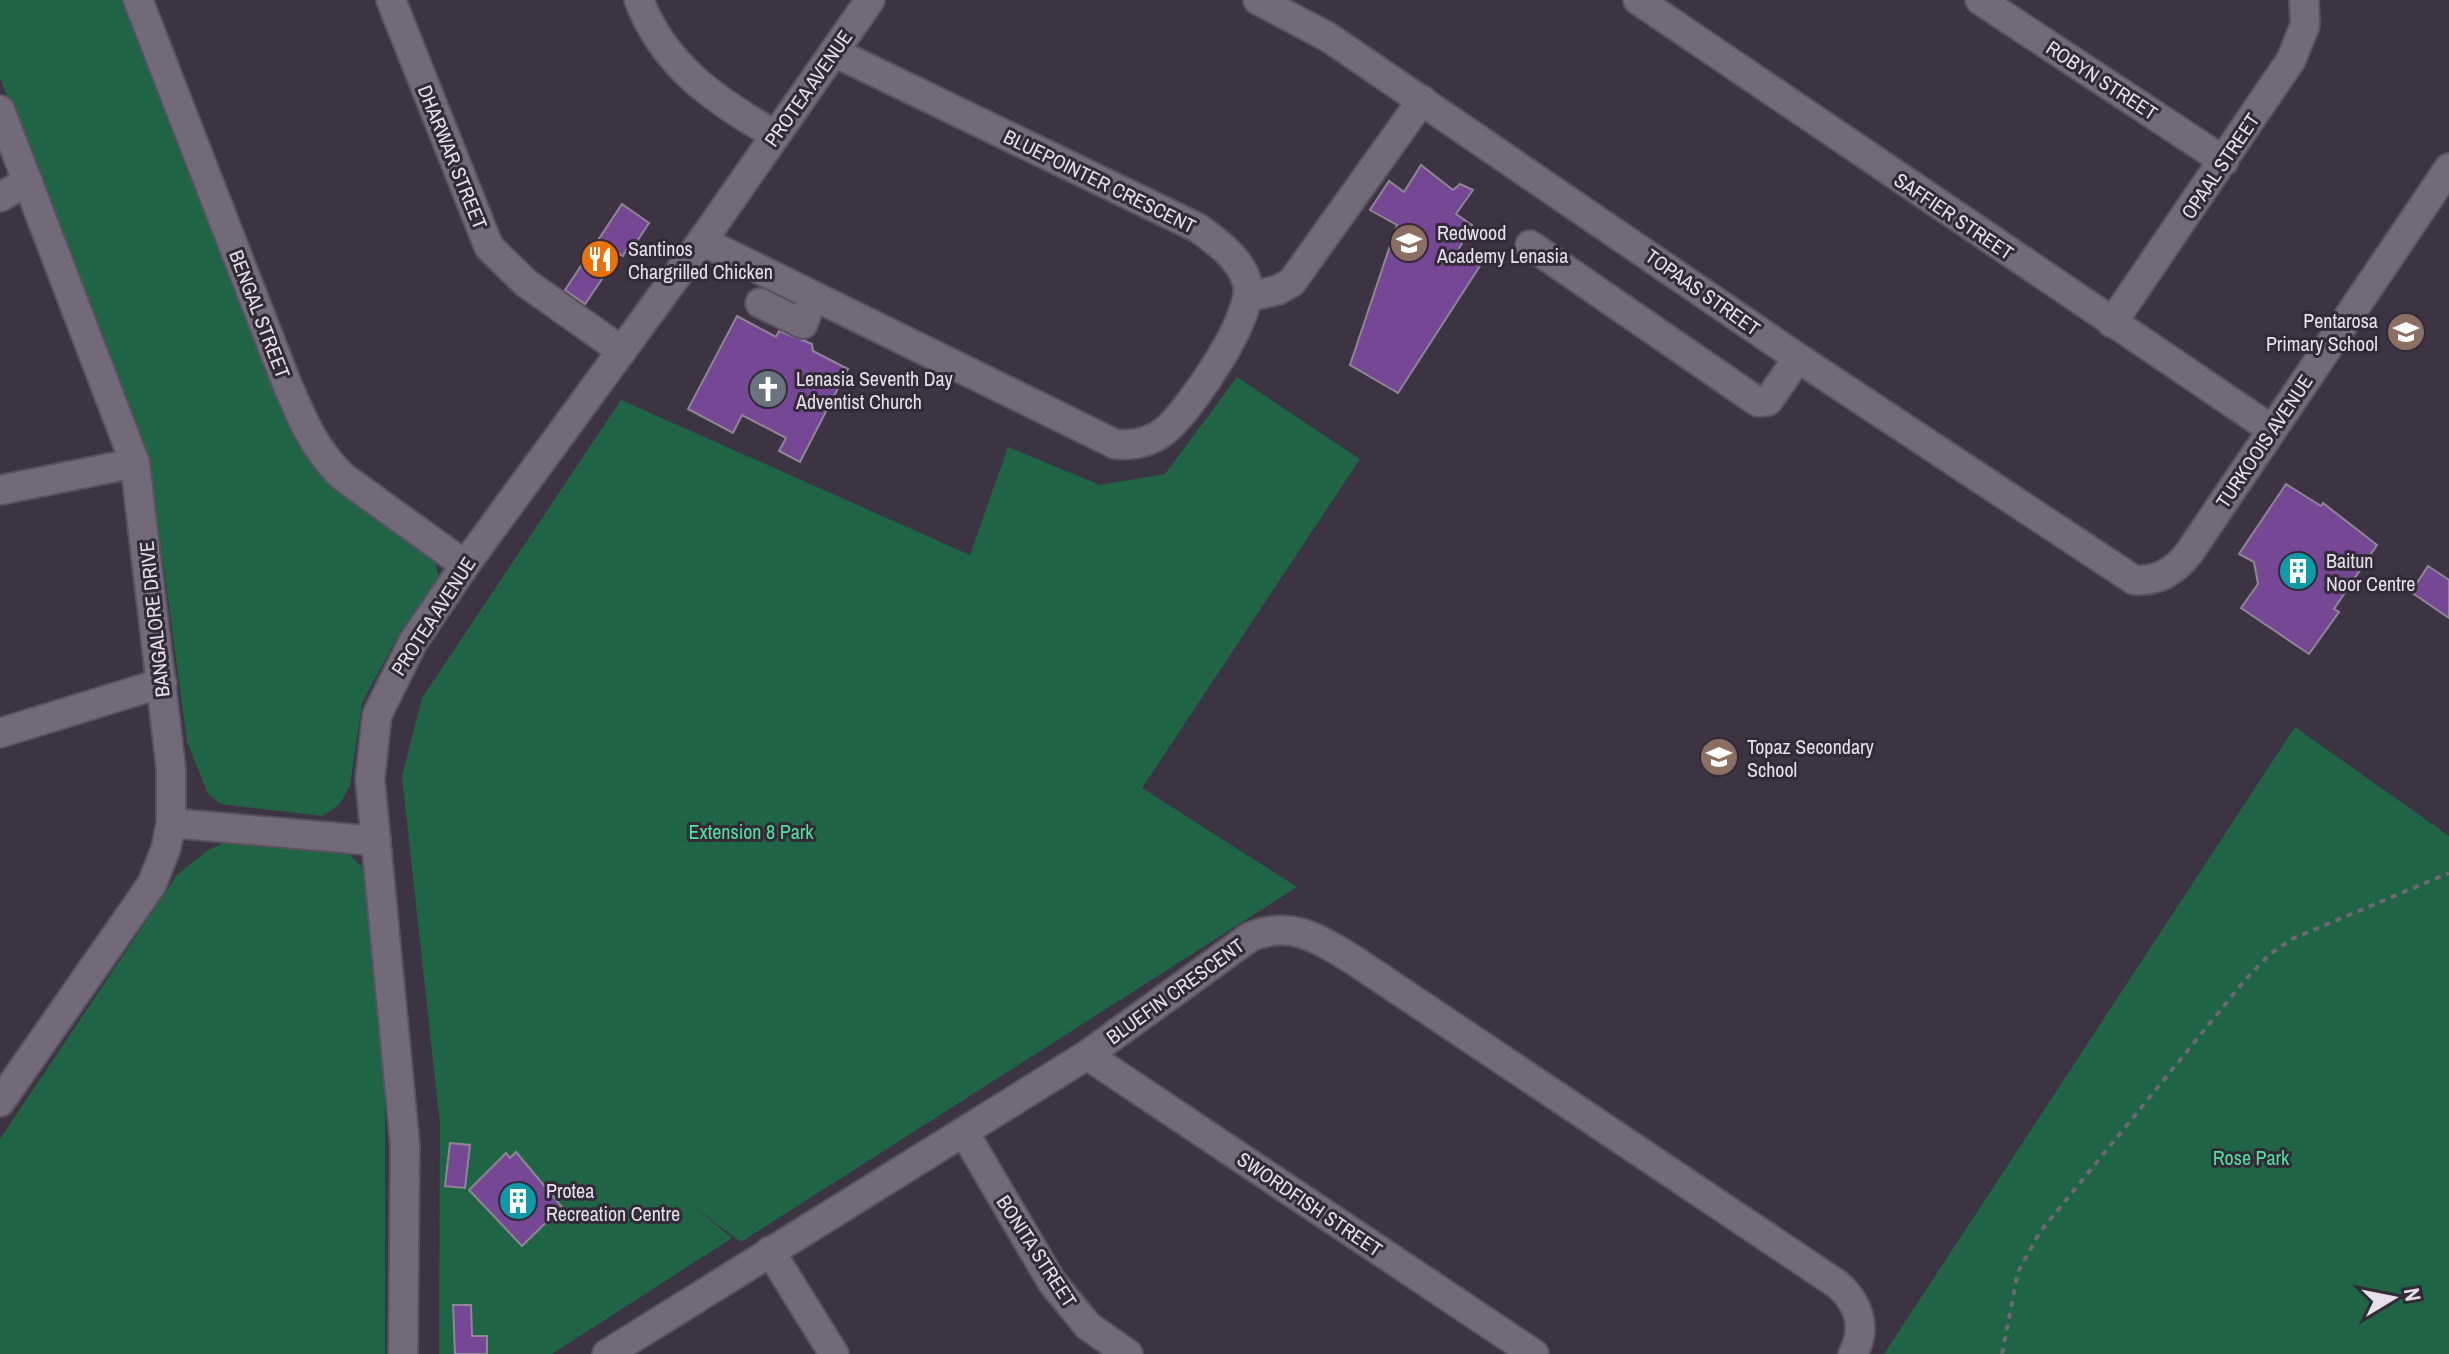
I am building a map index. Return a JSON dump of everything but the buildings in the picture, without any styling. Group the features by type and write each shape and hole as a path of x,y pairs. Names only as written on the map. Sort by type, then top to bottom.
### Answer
{"street":[{"name":"BENGAL STREET","path":"138,0 287,384 315,444 343,477 465,565"},
{"name":"DHARWAR STREET","path":"391,0 489,247 526,283 622,351"},
{"path":"639,0 657,39 680,68 742,116 775,135"},
{"name":"PROTEA AVENUE","path":"403,1354 403,1094 370,779 377,715 413,642 465,565 702,241 870,0"},
{"name":"TOPAAS STREET","path":"1258,0 1328,37 2106,564 2134,580 2147,581"},
{"name":"SAFFIER STREET","path":"1638,0 2271,429"},
{"name":"ROBYN STREET","path":"1980,0 2224,161"},
{"name":"OPAAL STREET","path":"2112,323 2291,60 2305,25 2304,0"},
{"name":"BLUEPOINTER CRESCENT","path":"834,52 1198,228 1233,258 1248,283 1249,297"},
{"path":"702,241 1010,390 1102,440 1128,445 1155,438 1168,428 1239,327 1249,297 1285,288 1292,282 1422,100"},
{"name":"BANGALORE DRIVE","path":"0,110 135,463 171,769 171,823 161,862 135,912 0,1102"},
{"name":"TURKOOIS AVENUE","path":"2147,581 2178,567 2449,168"},
{"path":"0,197 28,181"},
{"path":"1530,245 1758,402 1768,401 1798,358"},
{"path":"760,303 803,324 813,297"},
{"path":"0,490 135,463"},
{"path":"0,733 162,683"},
{"path":"171,823 376,841"},
{"name":"BLUEFIN CRESCENT","path":"607,1354 1087,1055 1250,937 1276,929 1306,932 1837,1284 1853,1302 1858,1315 1861,1329 1853,1354"},
{"name":"SWORDFISH STREET","path":"1087,1055 1534,1354"},
{"name":"BONITA STREET","path":"964,1132 1052,1282 1088,1326 1128,1354"},
{"path":"770,1251 834,1354"}],"path":[{"path":"2002,1354 2018,1272 2040,1232 2245,980 2270,954 2292,939 2449,873"}],"green space":[{"path":"0,0 128,0 297,437 435,558 438,576 435,590 398,636 362,703 350,786 339,805 322,816 221,804 208,794 187,742 158,524 140,442 0,78"},
{"name":"Extension 8 Park","path":"1237,377 1360,459 1142,788 1297,887 741,1242 694,1207 732,1238 552,1354 439,1354 440,1125 402,776 422,698 621,400 970,555 1008,447 1100,485 1165,474"},
{"name":"Rose Park","path":"2295,727 2449,836 2449,1354 1884,1354"},
{"path":"229,841 348,853 361,866 371,886 385,1072 385,1354 0,1354 0,1139 177,875 208,850"}],"place":[{"name":"Redwood Academy Lenasia","path":"1409,243"},
{"name":"Santinos Chargrilled Chicken","path":"600,259"},
{"name":"Pentarosa Primary School","path":"2406,332"},
{"name":"Lenasia Seventh Day Adventist Church","path":"768,389"},
{"name":"Baitun Noor Centre","path":"2298,571"},
{"name":"Topaz Secondary School","path":"1719,757"},
{"name":"Protea Recreation Centre","path":"518,1201"}]}
